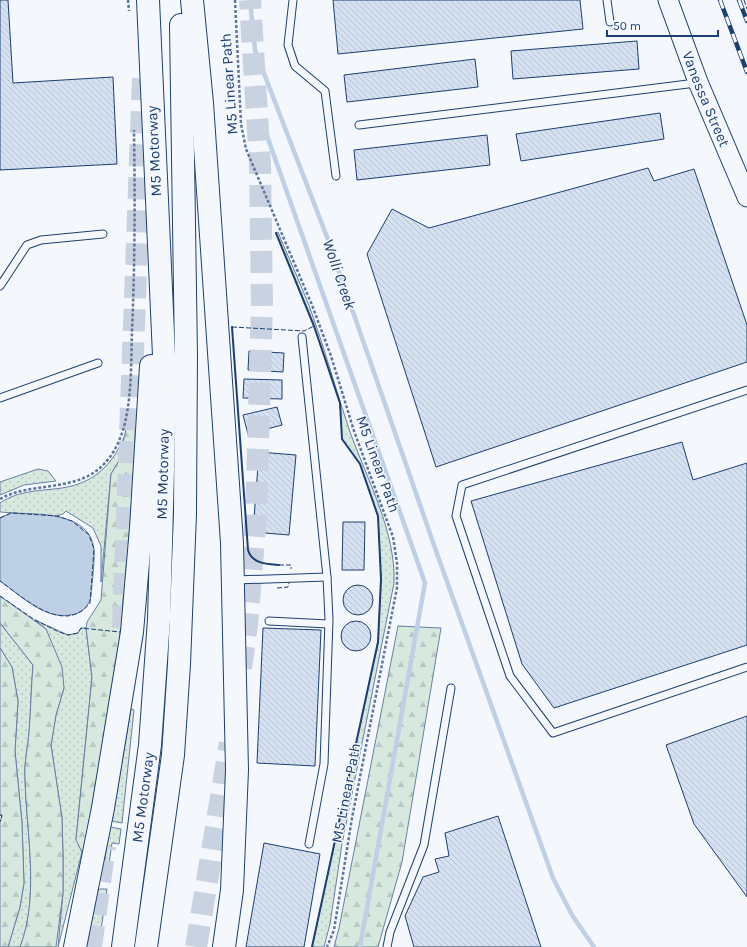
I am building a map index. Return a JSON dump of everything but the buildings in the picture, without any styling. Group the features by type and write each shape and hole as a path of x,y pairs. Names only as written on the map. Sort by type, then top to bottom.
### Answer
{"highway":[{"name":"M5 Motorway","path":"123,947 150,745 159,619 165,378 148,0"},
{"name":"M5 Motorway","path":"146,947 173,755 179,664 185,514 186,325 181,0"},
{"path":"192,0 202,103 232,543 238,770 232,890 224,947"},
{"path":"75,947 103,808 132,632 141,528 151,371 151,93"}],"main road":[{"name":"Vanessa Street","path":"668,0 698,82 747,198"}],"lane":[{"path":"293,0 288,44 296,66 325,91 336,176"},
{"path":"607,0 610,22"},
{"path":"359,124 698,82"},
{"path":"0,286 27,245 41,240 103,234"},
{"path":"302,337 327,577 328,624 324,764 309,844"},
{"path":"0,398 98,364"},
{"path":"747,390 462,485 456,516 510,676 553,733 747,667"},
{"path":"233,580 327,577"},
{"path":"269,621 328,624"},
{"path":"387,947 390,932 424,846 451,688"}],"path":[{"path":"128,0 129,15"},
{"name":"M5 Linear Path","path":"236,0 241,124 246,149 312,305 331,356 354,431 393,537 397,563 397,588 352,818 334,930 327,947"},
{"path":"0,499 9,494 27,488 67,483 85,478 104,465 117,447 124,427 130,380 134,254 134,126"}],"green space":[{"path":"278,232 310,308 350,432 379,506 390,544 393,564 394,583 342,844 330,924 324,947 312,947 378,642 381,579 378,516 360,464 342,439 340,403 314,326 276,233"},
{"path":"136,412 132,502 119,645 86,853 82,852 76,840 92,677 86,628 87,622 101,600 111,474 119,461 128,420"},
{"path":"125,435 119,461 111,474 101,582 101,546 93,528 66,511 57,516 0,512 0,503 22,493 62,488 84,482 93,477 115,455"},
{"path":"38,469 48,471 56,481 24,485 0,495 0,482"},
{"path":"0,596 46,629 62,667 64,688 56,715 51,745 62,818 63,856 63,893 56,947 20,947 26,927 31,885 25,771 30,724 33,665 0,623"},
{"path":"35,620 68,635 78,633 81,628 86,628 92,677 76,839 82,852 58,947 63,893 62,818 51,745 56,715 64,688 46,629"},
{"path":"0,623 33,665 30,724 25,771 31,885 26,927 20,947 8,947 20,907 24,883 22,823 15,751 18,701 12,667 0,648"},
{"path":"398,626 441,628 402,862 378,947 334,947 339,928"},
{"path":"0,648 12,667 18,701 15,751 22,823 24,883 20,907 8,947 0,947 0,822 2,816 0,815"},
{"path":"131,709 134,710 122,823 112,821"},
{"path":"110,827 121,829 119,844 112,843 108,871 103,871"},
{"path":"107,889 101,930 90,928 98,890"}],"water":[{"path":"11,513 48,515 61,518 73,522 83,528 90,537 94,549 91,596 87,605 81,611 64,616 45,611 26,601 0,581 0,518"}],"waterway":[{"name":"Wolli Creek","path":"250,0 255,50 327,237 435,548 553,878 572,915 594,947"},
{"path":"265,130 425,583 360,947"}],"tunnel":[{"path":"241,668 247,625 256,516 262,306 260,164 250,0"},
{"path":"123,628 143,77"},
{"path":"196,947 230,743"},
{"path":"91,947 105,846"}],"railway":[{"path":"720,0 747,72"},
{"path":"739,0 747,21"}],"fence":[{"path":"744,0 747,9"},
{"path":"232,327 304,331 314,326"},
{"path":"0,518 11,513 57,516 72,521 89,535 94,549 90,603 80,612 68,616 56,615 44,611 0,581"},
{"path":"279,565 291,565 291,569"},
{"path":"277,588 288,587 289,583"},
{"path":"0,596 35,620 68,635 78,633 81,628 120,632"},
{"path":"0,815 2,815 0,822"}],"wall":[{"path":"276,233 314,326 340,403 342,439 360,464 378,516 381,579 378,642 312,947"},
{"path":"232,327 248,550 250,555 256,561 265,564 279,565"}]}
